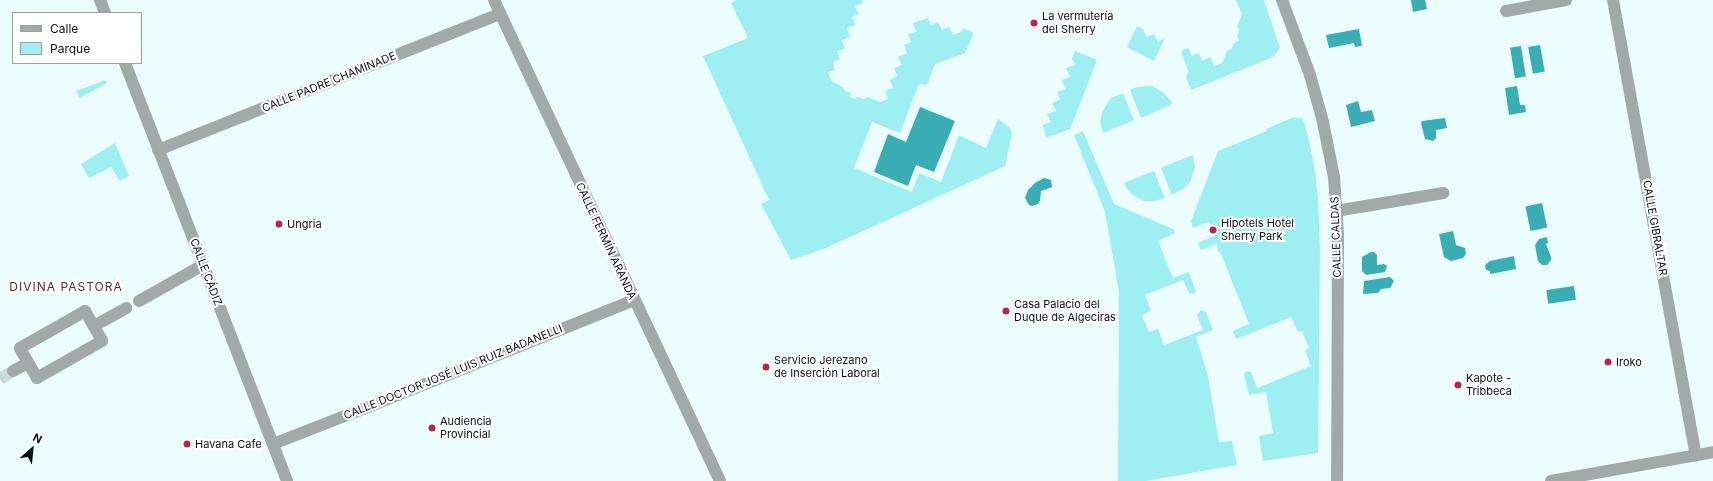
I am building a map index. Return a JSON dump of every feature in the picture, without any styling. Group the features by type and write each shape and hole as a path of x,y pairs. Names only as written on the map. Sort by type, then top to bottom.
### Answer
{"street":[{"path":"100,0 105,12"},
{"name":"CALLE FERMÍN ARANDA","path":"494,0 720,481"},
{"name":"CALLE CALDAS","path":"1282,0 1303,56 1323,122 1334,177 1338,234 1337,481"},
{"path":"1506,11 1566,0"},
{"name":"CALLE GIBRALTAR","path":"1614,0 1696,456"},
{"name":"CALLE PADRE CHAMINADE","path":"158,150 500,14"},
{"name":"CALLE CÁDIZ","path":"125,64 288,481"},
{"path":"1336,211 1443,193"},
{"path":"139,301 203,265"},
{"name":"CALLE DOCTOR JOSÉ LUIS RUIZ BADANELLI","path":"273,444 634,300"},
{"path":"94,326 126,308"},
{"path":"85,311 94,326 102,341 37,378 20,348 85,311"},
{"path":"13,371 28,363"},
{"path":"1551,481 1713,452"}],"green space":[{"path":"737,0 862,0 863,3 855,6 859,14 852,17 855,25 847,28 850,37 842,40 845,49 837,51 840,59 833,62 835,70 828,72 831,81 843,87 845,91 851,93 850,97 854,99 858,97 864,99 868,97 880,102 888,99 885,91 893,88 890,80 897,76 894,68 902,65 898,57 907,53 904,45 911,42 908,34 916,32 913,23 928,18 931,25 938,22 942,30 949,27 953,35 961,32 963,28 974,33 965,53 935,64 927,85 919,84 900,133 872,122 854,168 912,192 919,173 941,182 959,135 986,148 998,119 1010,128 1012,133 1005,166 826,248 791,260 761,204 769,200 703,56 748,38 731,3"},
{"path":"1236,0 1264,0 1280,48 1273,57 1191,90 1186,77 1188,71 1181,51 1188,48 1192,56 1199,53 1202,61 1210,57 1214,66 1222,63 1227,51 1231,49 1234,43 1239,41 1237,36 1239,30 1237,26 1242,14"},
{"path":"1137,26 1143,29 1146,37 1154,34 1158,42 1165,38 1154,61 1127,47"},
{"path":"1075,51 1097,60 1070,129 1046,138 1043,125 1051,122 1047,114 1056,111 1052,103 1060,100 1057,92 1065,89 1062,80 1070,77 1066,68 1075,65 1072,58"},
{"path":"106,80 107,83 80,98 76,91"},
{"path":"1152,86 1164,93 1173,104 1141,118 1130,90 1137,87"},
{"path":"1123,93 1134,120 1103,133 1100,123 1102,112 1111,98"},
{"path":"1294,117 1303,119 1308,136 1315,170 1318,201 1320,253 1318,453 1263,461 1259,436 1273,433 1266,392 1249,395 1244,375 1246,371 1251,372 1257,388 1311,366 1305,350 1309,348 1302,331 1298,332 1291,317 1236,339 1233,331 1249,324 1221,254 1218,252 1217,244 1201,250 1198,243 1214,236 1209,222 1193,228 1191,221 1218,151 1267,131 1266,129"},
{"path":"1083,131 1114,204 1173,229 1175,233 1158,241 1173,278 1189,272 1196,292 1193,294 1189,293 1183,280 1145,295 1151,311 1142,315 1149,332 1158,329 1164,345 1203,330 1197,315 1201,310 1206,312 1213,330 1196,337 1208,376 1219,442 1232,441 1237,465 1146,481 1118,481 1119,292 1105,212 1074,135"},
{"path":"115,143 129,176 120,181 111,167 89,178 81,164"},
{"path":"1193,155 1195,168 1190,182 1184,188 1172,195 1161,168"},
{"path":"1154,171 1165,198 1155,201 1144,201 1128,191 1124,183"}],"shaded area":[{"path":"1411,0 1425,0 1427,9 1413,12"},
{"path":"1359,29 1362,46 1355,47 1354,43 1329,48 1326,35"},
{"path":"1540,45 1545,72 1533,74 1528,47"},
{"path":"1521,46 1526,77 1515,78 1510,48"},
{"path":"1517,86 1520,105 1525,105 1526,112 1509,115 1505,88"},
{"path":"1358,101 1361,112 1372,110 1375,121 1351,127 1346,105"},
{"path":"920,107 955,121 934,172 916,165 908,186 874,172 888,134 906,142"},
{"path":"1445,118 1447,128 1436,130 1436,138 1433,141 1425,139 1421,123 1422,121"},
{"path":"1044,178 1051,180 1052,187 1041,191 1040,201 1038,204 1032,206 1029,205 1025,198 1028,190 1035,183"},
{"path":"1542,203 1547,227 1531,231 1525,207"},
{"path":"1453,231 1456,245 1465,248 1466,254 1463,258 1451,261 1444,257 1439,234"},
{"path":"1547,237 1548,243 1546,244 1551,260 1547,265 1542,265 1538,261 1535,245 1539,239"},
{"path":"1374,252 1377,255 1377,265 1384,264 1387,266 1385,272 1366,275 1362,271 1362,257"},
{"path":"1514,256 1516,269 1490,274 1490,271 1486,270 1485,265 1490,261"},
{"path":"1390,277 1394,281 1390,288 1381,289 1378,293 1363,294 1364,281"},
{"path":"1574,286 1576,300 1548,304 1546,290"}],"tunnel":[{"path":"0,379 13,371"}],"place":[{"name":"La vermutería del Sherry","path":"1034,23"},
{"name":"Ungria","path":"279,224"},
{"name":"Hipotels Hotel Sherry Park","path":"1213,230"},
{"name":"Casa Palacio del Duque de Algeciras","path":"1006,311"},
{"name":"Iroko","path":"1608,362"},
{"name":"Servicio Jerezano de Inserción Laboral","path":"766,367"},
{"name":"Kapote - Tribbeca","path":"1458,385"},
{"name":"Audiencia Provincial","path":"432,428"},
{"name":"Havana Cafe","path":"187,444"}],"district":[{"name":"DIVINA PASTORA","path":"66,287"}]}
